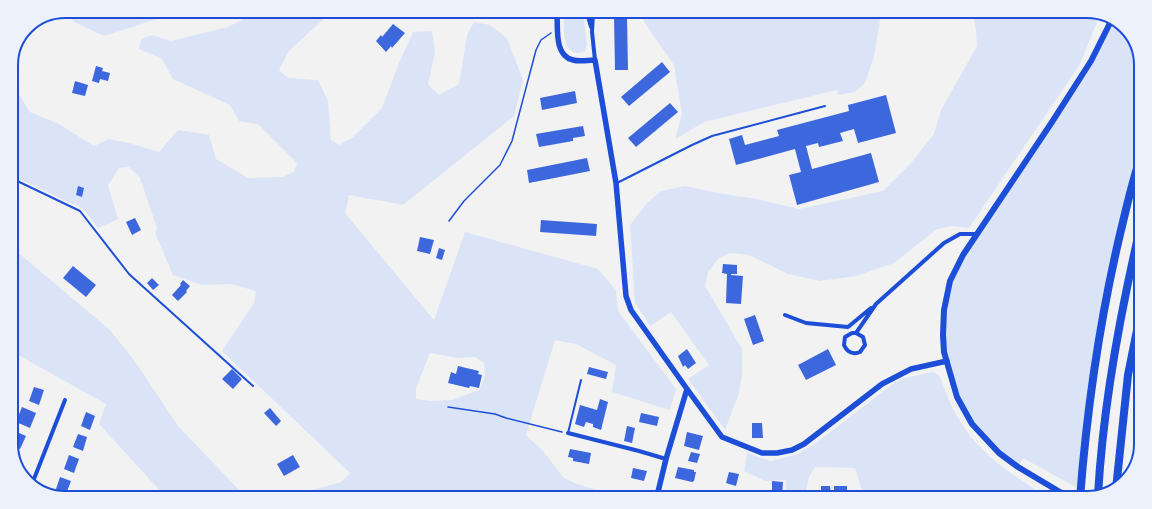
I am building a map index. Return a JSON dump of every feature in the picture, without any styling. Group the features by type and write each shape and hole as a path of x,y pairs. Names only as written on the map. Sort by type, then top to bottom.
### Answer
{"highway":[{"path":"1081,491 1087,423 1096,354 1112,267 1134,177"},
{"path":"1098,489 1099,468 1112,372 1134,255"},
{"path":"1118,479 1128,376 1134,345"}],"main road":[{"path":"1058,491 1018,467 999,453 972,424 957,397 946,361 943,335 944,310 950,281 962,255 1052,122 1091,61 1110,24"}],"street":[{"path":"557,18 559,47 564,55 572,60 595,60"},
{"path":"588,18 592,32 595,60 616,183 626,296 631,310 722,437 762,453 777,453 792,450 804,444 882,384 910,369 946,361"},
{"path":"592,32 593,18"},
{"path":"785,315 806,323 848,327 944,243 960,234 977,234"},
{"path":"856,333 863,337 864,345 860,352 852,353 846,349 844,341 848,334 856,333 876,304"},
{"path":"658,491 687,389"},
{"path":"34,479 65,400"},
{"path":"568,433 666,459"}],"lane":[{"path":"616,183 712,136 825,106"},
{"path":"18,181 80,211 129,274 253,386"},
{"path":"568,433 581,380"}],"path":[{"path":"449,221 464,201 500,165 512,141 540,40 558,29"},
{"path":"448,407 495,414 568,433"}],"shaded area":[{"path":"71,18 161,18 104,36 76,23"},
{"path":"245,18 325,18 289,51 279,70 288,78 318,80 328,101 331,140 339,145 352,138 382,108 399,63 413,32 432,31 435,53 428,84 439,95 459,84 467,35 474,22 490,25 507,38 523,80 514,116 403,205 349,195 345,213 434,320 465,232 598,269 616,290 618,311 676,389 670,410 612,392 616,365 576,344 555,340 526,435 543,451 564,478 577,484 600,491 308,491 341,482 350,473 222,351 254,303 256,291 231,284 202,285 173,275 155,233 157,228 140,178 129,167 119,168 108,185 118,219 98,228 86,212 79,206 18,178 18,93 30,112 59,124 94,146 109,139 159,152 178,130 209,135 216,159 248,178 282,177 294,172 297,163 258,124 239,121 230,105 173,79 162,59 139,49 141,39 152,35 171,41 228,27","holes":["430,353 457,358 475,357 484,363 485,376 479,390 452,400 432,401 416,399 416,388"]},
{"path":"564,18 584,18 587,44 585,51 576,53 571,51 564,36"},
{"path":"644,18 880,18 874,57 865,83 855,92 838,95 837,90 704,122 676,139 682,114 674,65 644,22"},
{"path":"974,18 1087,18 1098,20 1080,64 969,228 952,226 937,229 894,263 856,276 820,281 788,274 749,255 730,253 718,259 708,272 705,286 742,349 742,375 739,393 725,430 688,379 709,365 671,312 650,326 635,303 630,225 647,203 661,191 685,186 757,199 799,209 883,191 911,163 934,134 941,110 977,46"},
{"path":"1110,24 1122,34 1129,44 1134,62 1134,182 1112,267 1081,490 1023,458 1018,467 972,424 957,397 943,335 950,281 963,255 1091,61"},
{"path":"18,254 110,330 134,360 178,426 240,491 160,491 99,424 106,404 18,355"},
{"path":"932,372 939,375 957,417 972,438 991,458 1038,491 862,491 855,468 815,467 809,477 806,491 786,491 786,480 765,481 744,471 747,453 771,461 798,454 816,443 894,383 905,378"}],"building":[{"path":"614,18 627,18 628,70 615,70"},
{"path":"393,24 405,33 392,48 391,46 386,52 376,41 381,35 382,37"},
{"path":"662,62 670,72 629,106 621,97"},
{"path":"96,66 103,68 102,71 110,73 108,81 100,79 99,83 92,81"},
{"path":"75,81 88,85 85,96 72,93"},
{"path":"575,91 577,103 542,110 540,98"},
{"path":"886,95 896,133 858,143 854,129 840,133 843,141 819,147 818,143 806,146 812,169 871,153 879,182 797,205 789,175 801,172 795,149 736,165 729,139 742,135 745,145 779,136 777,130 849,111 848,105"},
{"path":"670,103 678,112 636,147 628,138"},
{"path":"583,126 585,136 573,138 573,141 539,147 536,134"},
{"path":"587,158 590,171 529,183 527,170"},
{"path":"78,186 84,188 82,197 76,195"},
{"path":"135,218 141,230 132,235 126,222"},
{"path":"541,220 597,224 596,236 540,232"},
{"path":"420,237 434,240 430,254 417,251"},
{"path":"439,248 445,250 442,260 436,258"},
{"path":"723,264 737,265 737,274 731,275 743,276 741,304 726,303 727,274 722,273"},
{"path":"73,266 96,285 86,297 63,278"},
{"path":"152,278 159,285 153,290 147,283"},
{"path":"183,280 190,286 186,291 187,292 178,301 172,295 181,285 180,284"},
{"path":"755,315 764,341 753,345 744,319"},
{"path":"687,349 696,363 688,369 685,365 683,367 678,356"},
{"path":"828,349 836,365 806,380 798,365"},
{"path":"458,366 479,371 478,374 482,375 479,388 470,386 469,388 448,383 451,372 456,374"},
{"path":"589,367 608,372 606,379 587,374"},
{"path":"232,369 242,379 233,389 222,379"},
{"path":"34,387 44,390 39,405 29,401"},
{"path":"600,399 608,402 601,430 593,427 593,424 586,422 584,427 575,424 580,405 597,410"},
{"path":"22,407 36,413 30,428 18,423 18,417"},
{"path":"270,408 281,421 276,426 264,413"},
{"path":"86,412 95,416 90,430 81,426"},
{"path":"641,413 659,417 657,426 639,422"},
{"path":"752,423 762,423 763,438 752,438"},
{"path":"627,426 635,428 632,443 624,441"},
{"path":"18,432 26,436 20,449 18,447"},
{"path":"687,432 703,436 699,450 684,446"},
{"path":"78,434 87,437 83,451 73,447"},
{"path":"570,449 591,453 589,464 573,461 573,458 568,457"},
{"path":"691,452 700,454 697,463 688,461"},
{"path":"69,455 79,459 74,473 64,469"},
{"path":"293,455 300,467 284,476 277,464"},
{"path":"678,467 694,470 694,472 696,472 694,481 692,482 675,478"},
{"path":"633,468 647,471 644,481 631,478"},
{"path":"729,472 739,474 736,486 726,483"},
{"path":"60,477 71,481 67,491 56,490"},
{"path":"772,481 783,482 782,491 772,491"},
{"path":"821,486 830,486 830,491 821,491"},
{"path":"834,486 847,486 847,491 834,491"}]}
